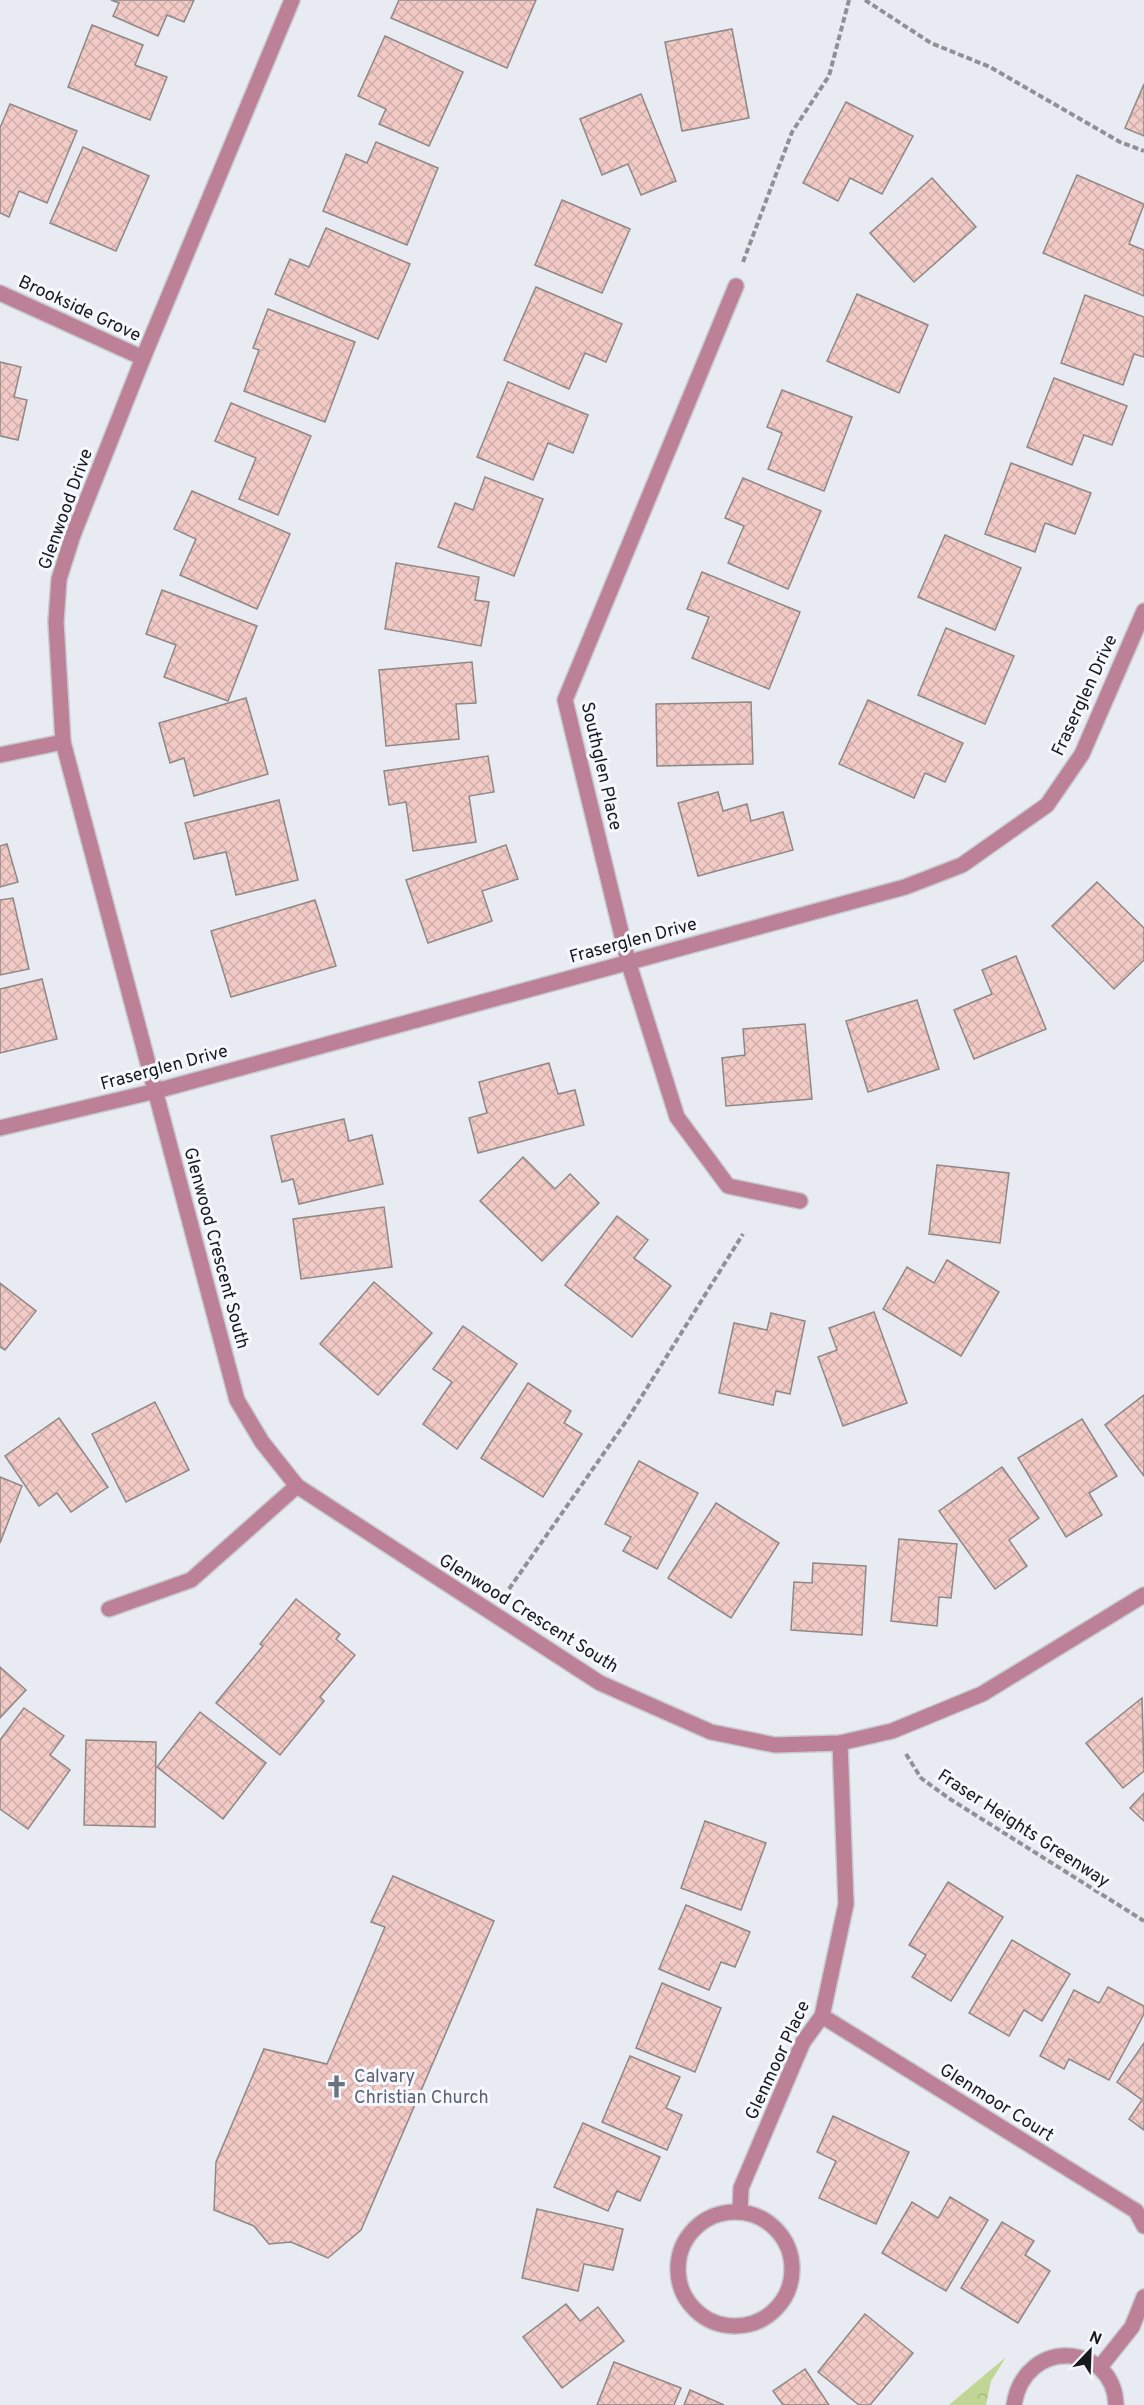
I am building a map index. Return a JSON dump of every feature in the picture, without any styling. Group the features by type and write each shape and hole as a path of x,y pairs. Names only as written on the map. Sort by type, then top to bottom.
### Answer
{"street":[{"name":"Glenwood Drive","path":"156,1091 63,742 57,622 59,579 73,535 143,358 292,0"},
{"name":"Southglen Place","path":"736,286 565,700 628,961 676,1117 728,1186 800,1201"},
{"name":"Brookside Grove","path":"0,293 143,358"},
{"name":"Fraserglen Drive","path":"0,1128 156,1091 905,887 962,865 1047,805 1082,754 1144,610"},
{"path":"0,755 63,742"},
{"name":"Glenwood Crescent South","path":"156,1091 237,1400 262,1442 297,1486 590,1677 644,1704 711,1732 775,1745 840,1743 892,1731 981,1694 1144,1595"},
{"path":"109,1609 191,1580 297,1486"},
{"name":"Glenmoor Place","path":"740,2211 741,2188 754,2157 803,2042 822,2016 846,1904 840,1743"},
{"name":"Glenmoor Court","path":"822,2016 1136,2211 1144,2226"},
{"path":"740,2211 771,2224 782,2236 789,2251 792,2267 791,2283 780,2304 761,2320 743,2326 723,2325 706,2318 691,2306 682,2289 678,2270 681,2251 690,2235 704,2222 722,2214 740,2211"},
{"path":"1100,2367 1132,2327 1144,2297"},
{"path":"1014,2405 1016,2391 1024,2376 1036,2364 1051,2357 1068,2355 1084,2359 1100,2367 1109,2380 1116,2405"}],"path":[{"path":"736,286 792,132 829,76 849,0"},
{"path":"865,0 931,43 990,66 1120,142 1144,151"},
{"path":"509,1589 627,1420 743,1234"},
{"name":"Fraser Heights Greenway","path":"901,1746 921,1778 1144,1921"}],"green space":[{"path":"1006,2357 991,2381 986,2405 949,2405"}],"building":[{"path":"111,0 194,0 184,22 167,15 158,36 113,16 119,3"},
{"path":"399,0 536,0 507,68 391,18"},
{"path":"92,25 143,45 135,65 167,77 150,120 68,87"},
{"path":"732,29 749,118 682,131 665,42"},
{"path":"385,36 463,72 429,146 379,124 386,109 358,96"},
{"path":"1144,84 1144,136 1125,128"},
{"path":"641,94 676,181 641,195 628,164 602,175 580,119"},
{"path":"846,102 913,136 882,194 850,178 838,201 803,183"},
{"path":"10,104 77,131 47,203 19,191 9,217 0,213 0,128"},
{"path":"376,142 438,168 407,245 323,211 346,154 367,163"},
{"path":"83,147 149,176 116,251 50,223"},
{"path":"1077,175 1144,204 1129,244 1144,250 1144,296 1043,253"},
{"path":"932,178 976,227 914,282 870,233"},
{"path":"562,200 630,229 602,293 535,265"},
{"path":"326,228 410,264 378,339 275,294 290,259 309,267"},
{"path":"536,287 622,324 606,362 585,353 569,389 504,360"},
{"path":"857,294 928,325 899,393 827,361"},
{"path":"1085,295 1144,317 1144,357 1134,354 1123,385 1061,363"},
{"path":"268,309 355,342 325,422 244,391 259,350 253,348"},
{"path":"0,362 21,367 14,397 27,400 18,440 0,436"},
{"path":"1054,378 1127,406 1112,445 1084,435 1072,465 1027,447"},
{"path":"508,382 588,415 573,453 548,443 533,480 477,457"},
{"path":"782,390 852,417 824,491 768,469 782,433 767,427"},
{"path":"231,403 311,436 278,515 239,499 256,458 215,441"},
{"path":"1011,463 1091,493 1075,534 1045,523 1035,552 985,534"},
{"path":"485,477 543,499 514,576 438,547 455,503 473,510"},
{"path":"743,478 821,511 788,589 728,563 744,526 725,518"},
{"path":"192,491 290,534 257,609 180,575 196,539 174,529"},
{"path":"945,535 1021,568 995,630 918,597"},
{"path":"396,563 479,577 475,600 489,602 481,646 385,629"},
{"path":"702,572 800,612 769,689 692,658 709,617 687,609"},
{"path":"162,590 257,626 228,701 164,677 176,645 146,634"},
{"path":"946,628 1014,656 985,724 918,695"},
{"path":"472,662 476,703 456,704 459,739 386,746 379,670"},
{"path":"246,698 268,774 194,796 184,758 170,763 159,723"},
{"path":"868,700 963,743 945,782 925,773 914,798 839,764"},
{"path":"751,702 753,764 657,766 656,704"},
{"path":"488,756 494,792 469,796 476,842 413,851 406,802 389,805 384,771"},
{"path":"718,792 723,811 747,804 751,821 783,812 793,850 698,876 678,803"},
{"path":"279,800 298,880 236,895 226,852 194,859 185,823"},
{"path":"7,844 18,882 0,887 0,846"},
{"path":"506,845 518,879 482,891 492,921 428,943 406,880"},
{"path":"1097,882 1144,928 1144,960 1114,989 1052,926"},
{"path":"13,898 29,969 0,975 0,900"},
{"path":"315,900 336,966 231,997 211,931"},
{"path":"1016,956 1046,1029 974,1059 954,1010 992,994 982,970"},
{"path":"42,979 57,1039 0,1053 0,989"},
{"path":"917,1000 939,1069 868,1092 846,1021"},
{"path":"805,1024 812,1099 726,1106 722,1058 745,1055 743,1029"},
{"path":"549,1063 558,1094 575,1090 584,1125 478,1153 469,1118 487,1113 479,1082"},
{"path":"344,1119 349,1141 372,1135 383,1184 299,1204 293,1179 282,1182 271,1136"},
{"path":"523,1157 555,1189 570,1174 599,1203 542,1261 480,1201"},
{"path":"937,1165 1009,1173 1000,1243 929,1234"},
{"path":"384,1207 392,1267 301,1279 293,1219"},
{"path":"617,1216 648,1240 634,1258 671,1286 632,1337 565,1285"},
{"path":"947,1260 999,1292 961,1356 883,1309 907,1267 934,1283"},
{"path":"374,1282 432,1333 378,1395 320,1344"},
{"path":"0,1283 36,1311 5,1350 0,1347"},
{"path":"874,1312 907,1403 843,1426 818,1357 837,1350 829,1328"},
{"path":"771,1313 805,1321 790,1394 776,1391 773,1405 719,1393 734,1323 767,1330"},
{"path":"463,1326 517,1364 457,1449 423,1424 452,1382 433,1369"},
{"path":"528,1383 571,1411 564,1423 582,1434 543,1497 481,1458"},
{"path":"1144,1395 1144,1476 1105,1425"},
{"path":"155,1402 189,1470 126,1502 92,1434"},
{"path":"59,1418 108,1487 71,1512 57,1493 39,1506 5,1456"},
{"path":"1082,1419 1117,1476 1089,1493 1102,1515 1066,1537 1018,1458"},
{"path":"639,1461 698,1493 657,1569 623,1551 631,1537 605,1524"},
{"path":"1002,1467 1039,1518 1009,1540 1027,1566 995,1589 939,1511"},
{"path":"0,1477 22,1486 0,1543"},
{"path":"716,1503 779,1543 731,1618 668,1578"},
{"path":"899,1539 957,1544 951,1598 939,1597 937,1626 891,1621"},
{"path":"813,1563 866,1566 862,1635 791,1630 794,1582 812,1583"},
{"path":"296,1599 340,1634 336,1639 355,1655 320,1697 324,1701 280,1755 216,1703 263,1646 260,1644"},
{"path":"0,1667 26,1690 0,1718"},
{"path":"1142,1698 1144,1771 1123,1788 1086,1743"},
{"path":"24,1708 64,1736 50,1755 70,1770 28,1829 0,1809 0,1740"},
{"path":"200,1712 266,1763 223,1819 157,1767"},
{"path":"86,1740 156,1742 155,1827 84,1825"},
{"path":"1144,1793 1144,1821 1130,1808"},
{"path":"705,1821 766,1843 741,1910 681,1888"},
{"name":"Calvary Christian Church","path":"393,1876 494,1921 361,2230 328,2258 291,2242 269,2244 254,2226 214,2210 216,2162 264,2049 327,2064 385,1927 371,1922"},
{"path":"948,1882 1003,1917 951,2001 912,1977 926,1955 909,1945"},
{"path":"686,1905 750,1932 735,1967 721,1962 709,1990 659,1969"},
{"path":"1012,1940 1070,1974 1042,2021 1024,2010 1009,2036 969,2013"},
{"path":"662,1983 721,2008 695,2072 636,2048"},
{"path":"1108,1987 1144,2006 1144,2014 1109,2080 1069,2059 1064,2069 1040,2056 1074,1990 1099,2003"},
{"path":"1144,2043 1144,2130 1129,2119 1142,2100 1117,2082"},
{"path":"630,2056 680,2077 666,2108 682,2115 667,2150 602,2122"},
{"path":"833,2116 909,2152 876,2224 819,2198 836,2161 817,2152"},
{"path":"583,2123 660,2157 640,2201 617,2191 608,2211 554,2187"},
{"path":"950,2197 988,2220 946,2291 882,2253 912,2202 938,2218"},
{"path":"537,2209 623,2229 613,2270 584,2264 578,2291 522,2278"},
{"path":"1002,2222 1034,2241 1025,2255 1050,2271 1018,2323 961,2288"},
{"path":"566,2304 580,2321 598,2307 624,2341 562,2388 523,2337"},
{"path":"865,2314 913,2353 870,2405 859,2405 818,2372"},
{"path":"614,2362 681,2388 674,2405 597,2405"},
{"path":"805,2369 829,2405 783,2405 773,2391"},
{"path":"690,2390 724,2405 684,2405"}],"place":[{"name":"Calvary Christian Church","path":"336,2086"}]}
